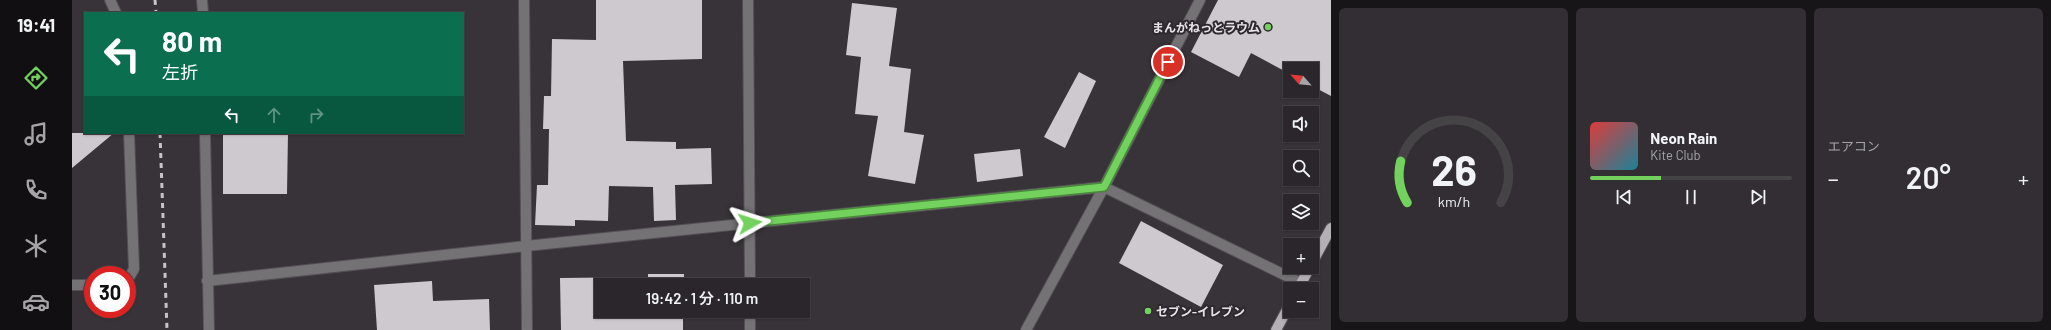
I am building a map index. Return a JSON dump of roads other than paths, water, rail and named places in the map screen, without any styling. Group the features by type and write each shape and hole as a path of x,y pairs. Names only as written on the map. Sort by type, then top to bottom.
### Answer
{"main road":[{"path":"1319,250 1331,228"},
{"path":"1276,330 1283,317"}],"street":[{"path":"110,0 116,12"},
{"path":"202,0 203,12"},
{"path":"524,0 527,330"},
{"path":"748,0 750,278"},
{"path":"1026,330 1104,187 1200,0"},
{"path":"129,134 134,266"},
{"path":"205,134 209,330"},
{"path":"207,281 526,246 1104,187 1291,282"},
{"path":"72,285 84,285"},
{"path":"750,318 750,330"}],"railway":[{"path":"155,0 156,12"},
{"path":"160,134 167,330"}],"place":[{"name":"まんがねっとラウム","path":"1268,27"},
{"name":"セブン-イレブン","path":"1148,311"}]}
